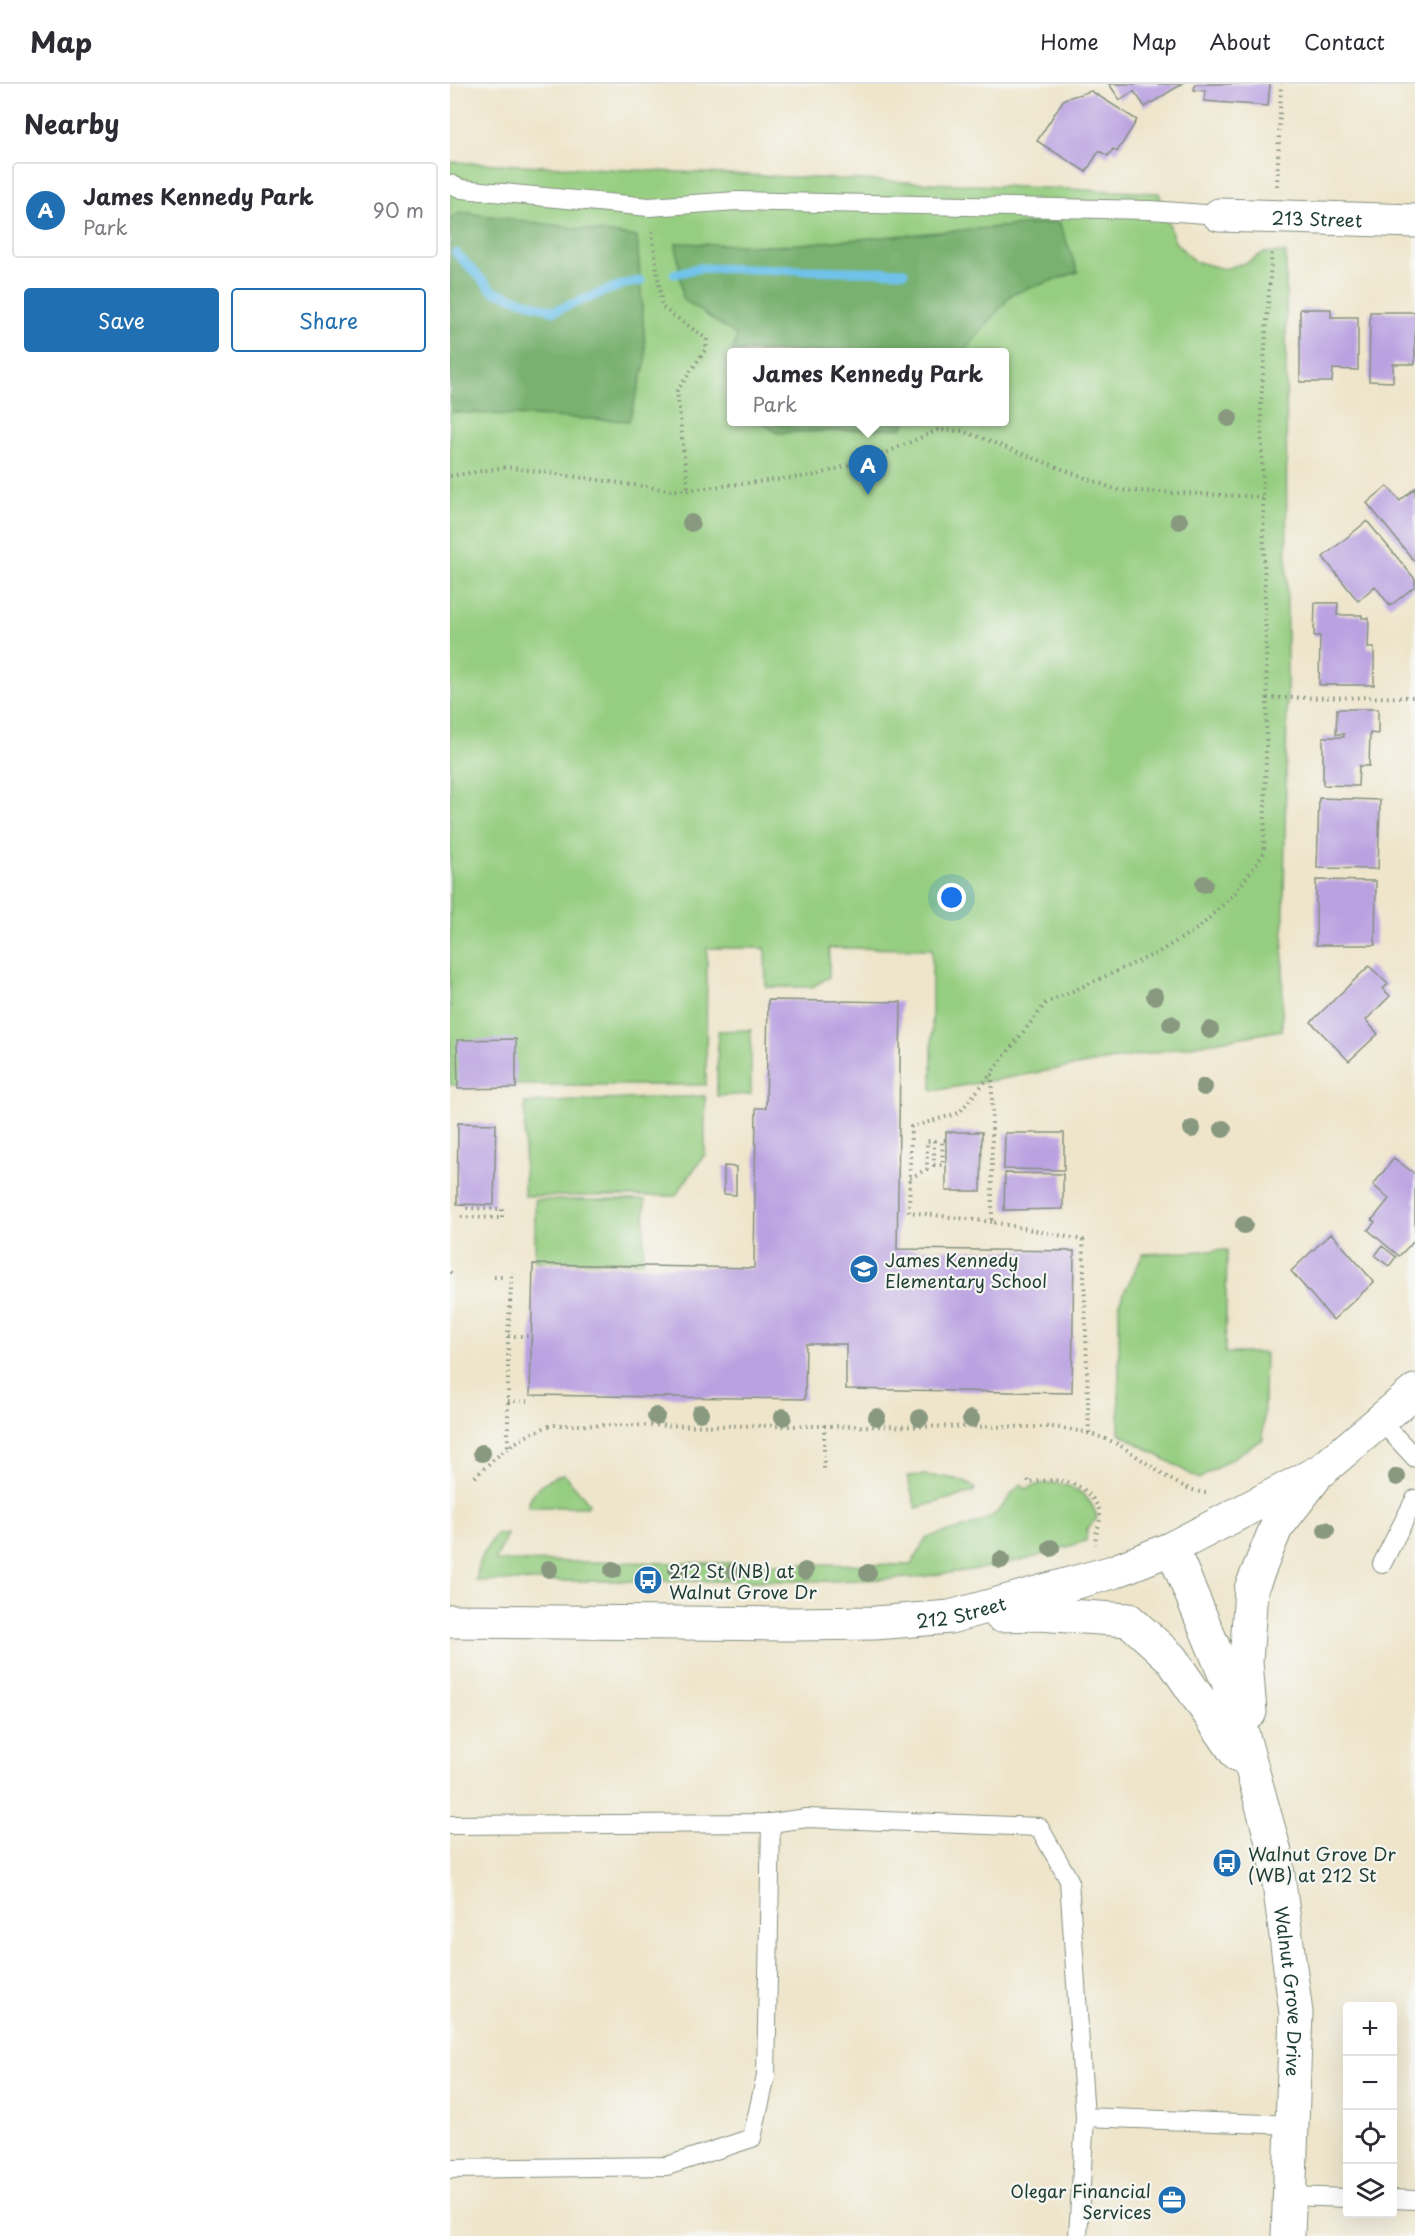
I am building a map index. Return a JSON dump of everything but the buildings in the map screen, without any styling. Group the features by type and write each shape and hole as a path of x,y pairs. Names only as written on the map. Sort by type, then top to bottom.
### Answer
{"street":[{"name":"213 Street","path":"1219,215 1415,221"},
{"name":"212 Street","path":"450,1621 794,1624 875,1623 950,1617 1113,1572 1172,1548 1322,1470 1415,1391"},
{"path":"1255,1783 1246,1662 1251,1589 1276,1528 1322,1470"},
{"name":"Walnut Grove Drive","path":"1172,1548 1228,1682 1275,1852 1296,2013 1294,2125 1288,2236"},
{"path":"950,1617 1038,1614 1129,1620 1171,1658 1209,1710 1255,1783"}],"lane":[{"path":"450,184 462,189 649,207 737,201 1149,210 1219,215"},
{"path":"1381,1421 1415,1458"},
{"path":"1382,1564 1415,1499"},
{"path":"450,1825 771,1823 807,1818 1039,1827 1069,1880 1085,2117 1078,2236"},
{"path":"450,2169 667,2166 752,2138 766,2076 771,1823"},
{"path":"1085,2117 1294,2125"},
{"path":"1291,2196 1343,2198"},
{"path":"1397,2199 1415,2200"}],"path":[{"path":"1089,1433 1083,1240 992,1222 909,1212 911,1127 959,1113 1046,1003 1157,953 1200,927 1234,893 1264,854 1267,698 1261,403 1279,160 1281,84"},
{"path":"649,207 662,307 707,339 706,349 677,391 688,490"},
{"path":"450,476 507,467 669,490 688,490 817,475 883,454 938,430 963,431 1117,490 1264,497"},
{"path":"1267,698 1415,697"},
{"path":"992,1072 992,1222"},
{"path":"910,1178 927,1169 927,1141 934,1141 934,1165 943,1165 942,1140 945,1140"},
{"path":"461,1217 502,1218 502,1209 464,1208 464,1204"},
{"path":"508,1447 508,1336 512,1272"},
{"path":"494,1277 503,1276"},
{"path":"508,1336 531,1336"},
{"path":"508,1401 532,1401"},
{"path":"475,1477 508,1447 527,1434 552,1425 1051,1426 1089,1433 1115,1443 1179,1484 1206,1494"},
{"path":"824,1425 824,1472"},
{"path":"1028,1479 1029,1483 1046,1479 1078,1485 1091,1496 1099,1508 1100,1518 1095,1538 1097,1549 1113,1572"}],"green space":[{"path":"450,162 1159,193 1175,242 1194,261 1224,269 1248,262 1263,253 1286,253 1287,705 1282,1030 932,1091 932,949 829,948 829,977 812,987 766,987 765,948 707,948 706,1085 450,1085"},
{"path":"461,212 637,237 646,361 629,421 450,412 450,219"},
{"path":"1059,222 1078,272 1012,294 967,348 733,348 737,336 683,299 676,243 775,246"},
{"path":"767,426 904,426 902,428 777,433"},
{"path":"751,1030 751,1094 717,1096 718,1031"},
{"path":"705,1096 705,1154 675,1196 524,1196 525,1103"},
{"path":"535,1200 645,1200 643,1262 535,1261"},
{"path":"1227,1250 1225,1353 1265,1353 1263,1439 1199,1479 1119,1433 1119,1303 1143,1254"},
{"path":"564,1474 589,1503 587,1507 528,1507 536,1490 552,1478"},
{"path":"923,1475 958,1480 975,1489 973,1492 916,1508 907,1476"},
{"path":"1047,1483 1069,1486 1086,1498 1097,1518 1087,1529 1086,1541 1032,1558 979,1569 911,1578 834,1581 476,1581 480,1559 496,1534 507,1534 495,1561 911,1565 927,1537 963,1528 989,1518 1000,1510 1021,1484 1026,1489"}],"waterway":[{"path":"456,253 493,291 554,311 624,284 641,281"},
{"path":"674,274 699,268 904,272"}],"place":[{"name":"James Kennedy Park","path":"868,495"},
{"name":"James Kennedy Elementary School","path":"864,1269"},
{"name":"212 St (NB) at Walnut Grove Dr","path":"648,1580"},
{"name":"Walnut Grove Dr (WB) at 212 St","path":"1227,1863"},
{"name":"Olegar Financial Services","path":"1172,2200"}]}
